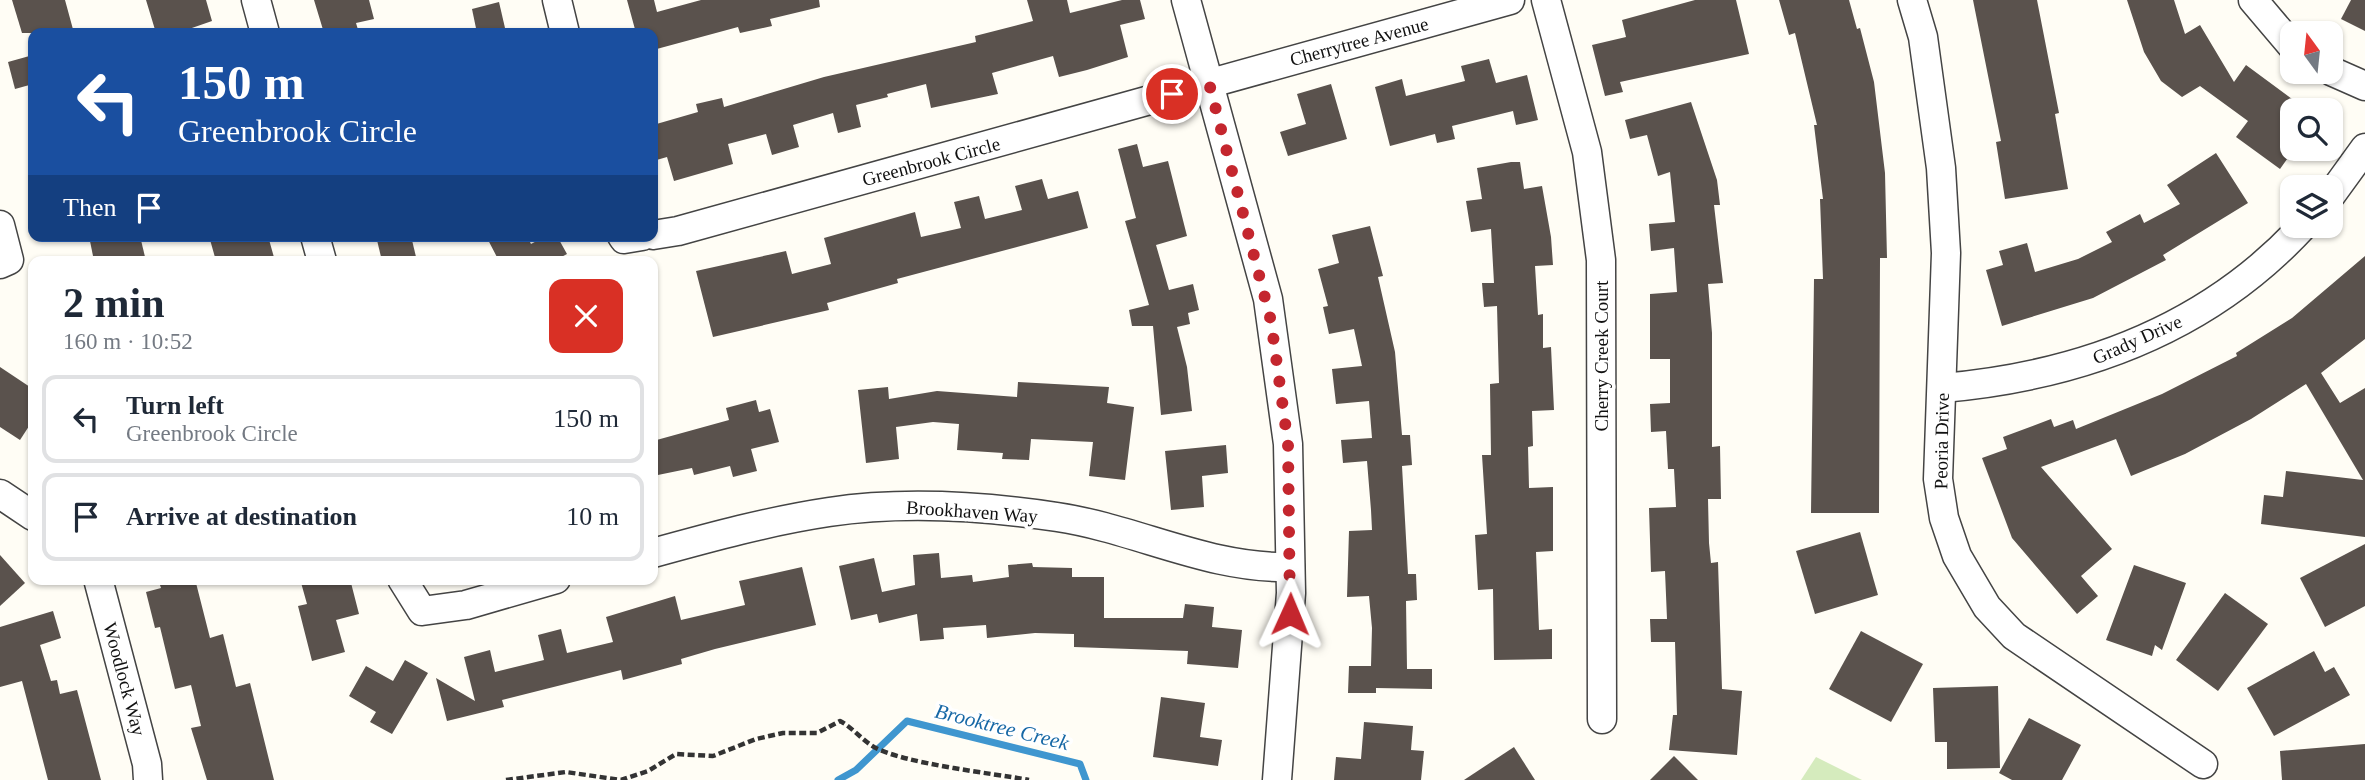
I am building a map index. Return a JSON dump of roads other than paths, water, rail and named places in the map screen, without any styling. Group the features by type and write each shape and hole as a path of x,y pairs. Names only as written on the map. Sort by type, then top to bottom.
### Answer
{"street":[{"path":"256,0 264,28"},
{"path":"557,0 564,28"},
{"path":"1186,0 1268,299 1288,444 1288,655 1276,780"},
{"name":"Cherrytree Avenue","path":"1209,83 1510,0"},
{"name":"Cherry Creek Court","path":"1546,0 1587,152 1601,260 1602,719"},
{"name":"Peoria Drive","path":"1912,0 1923,37 1941,168 1946,253 1938,479 1944,518 1961,565 1987,607 2014,636 2203,764"},
{"path":"2253,0 2280,32"},
{"path":"2343,76 2365,86"},
{"name":"Greenbrook Circle","path":"658,233 678,231 1209,83"},
{"path":"2343,178 2365,148"},
{"path":"0,225 9,260 0,264"},
{"name":"Grady Drive","path":"1942,388 1998,383 2052,373 2106,356 2156,334 2205,306 2250,274 2290,238"},
{"path":"0,494 28,513"},
{"name":"Brookhaven Way","path":"658,552 772,522 831,512 932,506 1058,517 1138,536 1208,559 1260,568 1290,568"},
{"name":"Woodlock Way","path":"100,585 147,764 148,780"},
{"path":"406,585 422,611 466,605 535,585"}],"waterway":[{"name":"Brooktree Creek","path":"838,780 856,770 907,721 1080,764 1086,780"}]}
